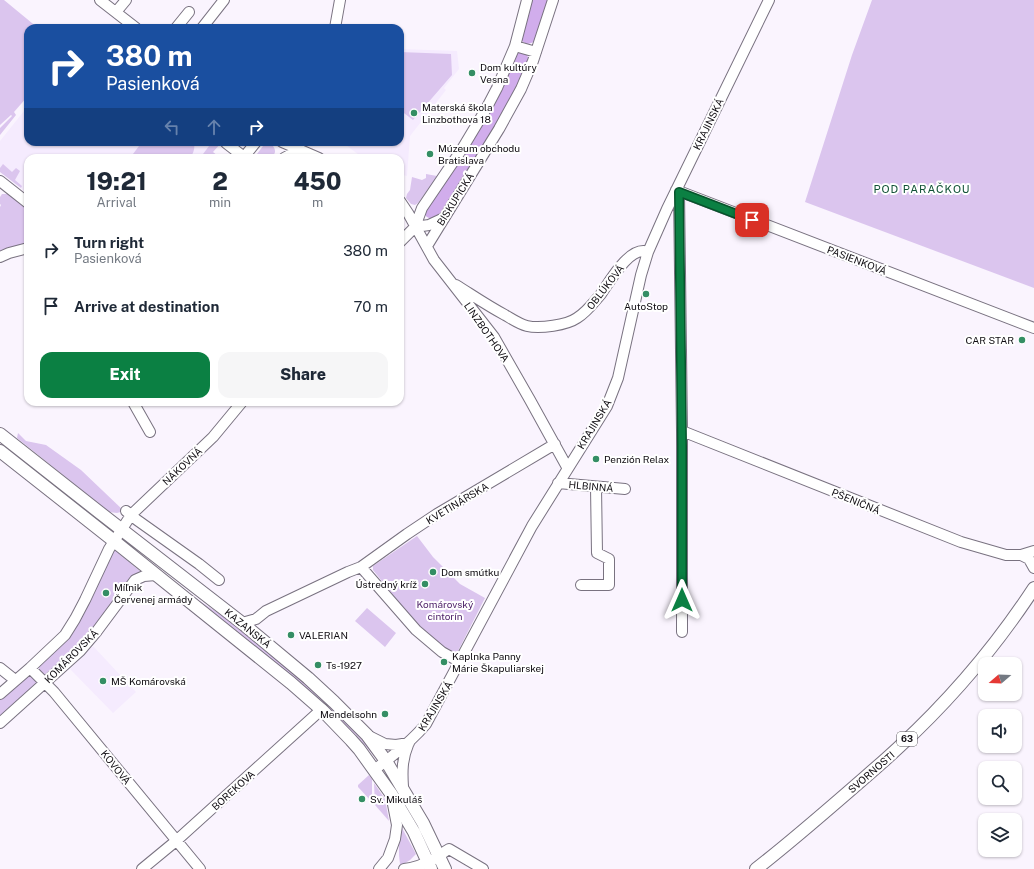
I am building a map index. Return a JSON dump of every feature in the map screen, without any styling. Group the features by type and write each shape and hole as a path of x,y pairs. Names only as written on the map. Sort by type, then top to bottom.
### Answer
{"main road":[{"name":"KAZANSKÁ","path":"0,434 261,638 334,702 366,735 386,761 403,787 446,869"},
{"name":"KAZANSKÁ","path":"0,452 114,541 322,709 351,740 392,795 414,832 429,865"},
{"name":"SVORNOSTI","path":"756,869 791,842 874,770 931,716 987,652 1034,588"}],"street":[{"path":"101,0 131,24"},
{"path":"116,12 126,0"},
{"path":"205,24 224,0"},
{"path":"336,24 340,0"},
{"name":"BISKUPICKÁ","path":"415,226 422,208 462,149 497,88 515,46 527,0"},
{"name":"BISKUPICKÁ","path":"427,246 499,129 528,75 553,0"},
{"name":"KRAJINSKÁ","path":"374,770 409,743 426,724 532,526 607,406 618,378 641,276 648,252 769,0"},
{"path":"179,24 189,12"},
{"path":"515,46 536,52"},
{"path":"230,146 239,154"},
{"path":"294,146 311,154"},
{"path":"2,186 24,200"},
{"path":"678,191 682,431 682,632"},
{"name":"PASIENKOVÁ","path":"678,191 1034,328"},
{"name":"LINZBOTHOVA","path":"404,208 434,260 494,337 568,467"},
{"path":"404,238 415,226 429,225 444,218"},
{"path":"0,258 24,249"},
{"name":"OBLÚKOVÁ","path":"452,283 494,309 522,324 531,327 561,324 576,319 585,312 621,266 632,256 639,251 648,252"},
{"path":"135,406 150,432"},
{"name":"NÁKOVNÁ","path":"121,529 129,513 213,437 239,406"},
{"name":"PŠENIČNÁ","path":"682,431 961,542 1006,555 1021,555 1034,551"},
{"name":"KVETINÁRSKA","path":"242,623 256,619 266,611 361,567 437,514 555,444"},
{"name":"HLBINNÁ","path":"558,483 625,489"},
{"path":"581,585 609,585 609,559 597,553 596,487"},
{"path":"129,513 219,580"},
{"name":"KOMÁROVSKÁ","path":"0,694 65,635 85,600 109,549 121,529"},
{"path":"1021,555 1028,559 1034,568"},
{"path":"361,567 416,630 442,652 460,662"},
{"name":"KOMÁROVSKÁ","path":"0,723 88,642 135,580 140,577 156,575"},
{"path":"256,619 261,638"},
{"path":"0,668 15,680"},
{"name":"KOVOVÁ","path":"30,668 46,682 200,869"},
{"name":"BOREKOVA","path":"142,869 176,841 322,709"},
{"path":"366,735 385,744 409,743"},
{"path":"403,787 402,765 405,751 409,743"},
{"path":"379,869 388,858 395,839 397,825 392,795"},
{"path":"404,869 429,865 449,849 483,869"}],"shaded area":[{"path":"530,0 549,0 537,39 529,44 521,40"},
{"name":"Materská škola Linzbothova 18","path":"404,49 457,51 459,69 444,88 446,90 410,136 407,176 404,175 404,154 358,154 347,146 404,146"},
{"path":"517,51 525,53 529,61 504,112 472,166 439,216 431,219 427,217 424,214"},
{"path":"24,111 24,146 209,146 203,154 24,154 24,191 0,172 0,141"},
{"name":"MŠ Komárovská","path":"93,646 136,692 113,713 70,669"}],"green space":[{"path":"0,0 4,0 33,24 24,24 24,101 14,112 16,115 0,135 0,128 12,116 11,115 0,125"},
{"path":"872,0 1034,0 1034,288 805,202 852,55"},
{"path":"404,52 451,54 452,75 413,120 404,113"},
{"path":"139,146 194,146 192,154 133,154"},
{"path":"209,146 218,146 213,152 216,154 203,154"},
{"path":"263,146 273,146 275,150 274,154 257,154"},
{"path":"447,162 418,203 415,205 411,204 406,198 410,190 412,177 422,180 426,178 426,174 437,176"},
{"path":"3,164 12,172 16,168 20,171 15,180 22,186 21,188 0,172 0,168"},
{"path":"2,194 9,194 24,206 24,245 0,254 1,205 0,197"},
{"path":"18,433 26,441 46,445 81,470 124,511 117,513 109,512 17,438"},
{"name":"Komárovský cintorín","path":"417,536 433,557 460,584 485,598 458,651 454,653 449,652 421,630 373,570 373,566"},
{"path":"114,549 141,572 93,631 68,658 48,675 42,675 39,671 39,665 56,650"},
{"path":"133,549 195,598 226,618 279,661 333,708 366,743 376,757 357,736"},
{"path":"367,608 396,633 385,647 355,621"},
{"path":"30,675 37,682 37,684 0,718 0,699"},
{"path":"369,775 372,779 372,802 358,787 358,785"},
{"path":"374,783 385,799 389,821 375,805"},
{"path":"400,828 402,828 416,854 402,865 400,864 399,855"}],"place":[{"name":"Dom kultúry Vesna","path":"472,73"},
{"name":"Materská škola Linzbothova 18","path":"414,113"},
{"name":"Múzeum obchodu Bratislava","path":"430,154"},
{"name":"AutoStop","path":"646,294"},
{"name":"CAR STAR","path":"1022,340"},
{"name":"Penzión Relax","path":"596,459"},
{"name":"Dom smútku","path":"433,572"},
{"name":"Ústredný kríž","path":"425,584"},
{"name":"Míľnik Červenej armády","path":"106,593"},
{"name":"VALERIAN","path":"291,635"},
{"name":"Kaplnka Panny Márie Škapuliarskej","path":"444,662"},
{"name":"Ts-1927","path":"318,665"},
{"name":"MŠ Komárovská","path":"103,681"},
{"name":"Mendelsohn","path":"385,714"},
{"name":"Sv. Mikuláš","path":"362,799"}],"district":[{"name":"POD PARAČKOU","path":"922,189"}],"route":[{"path":"682,600 679,192 752,220"}]}
